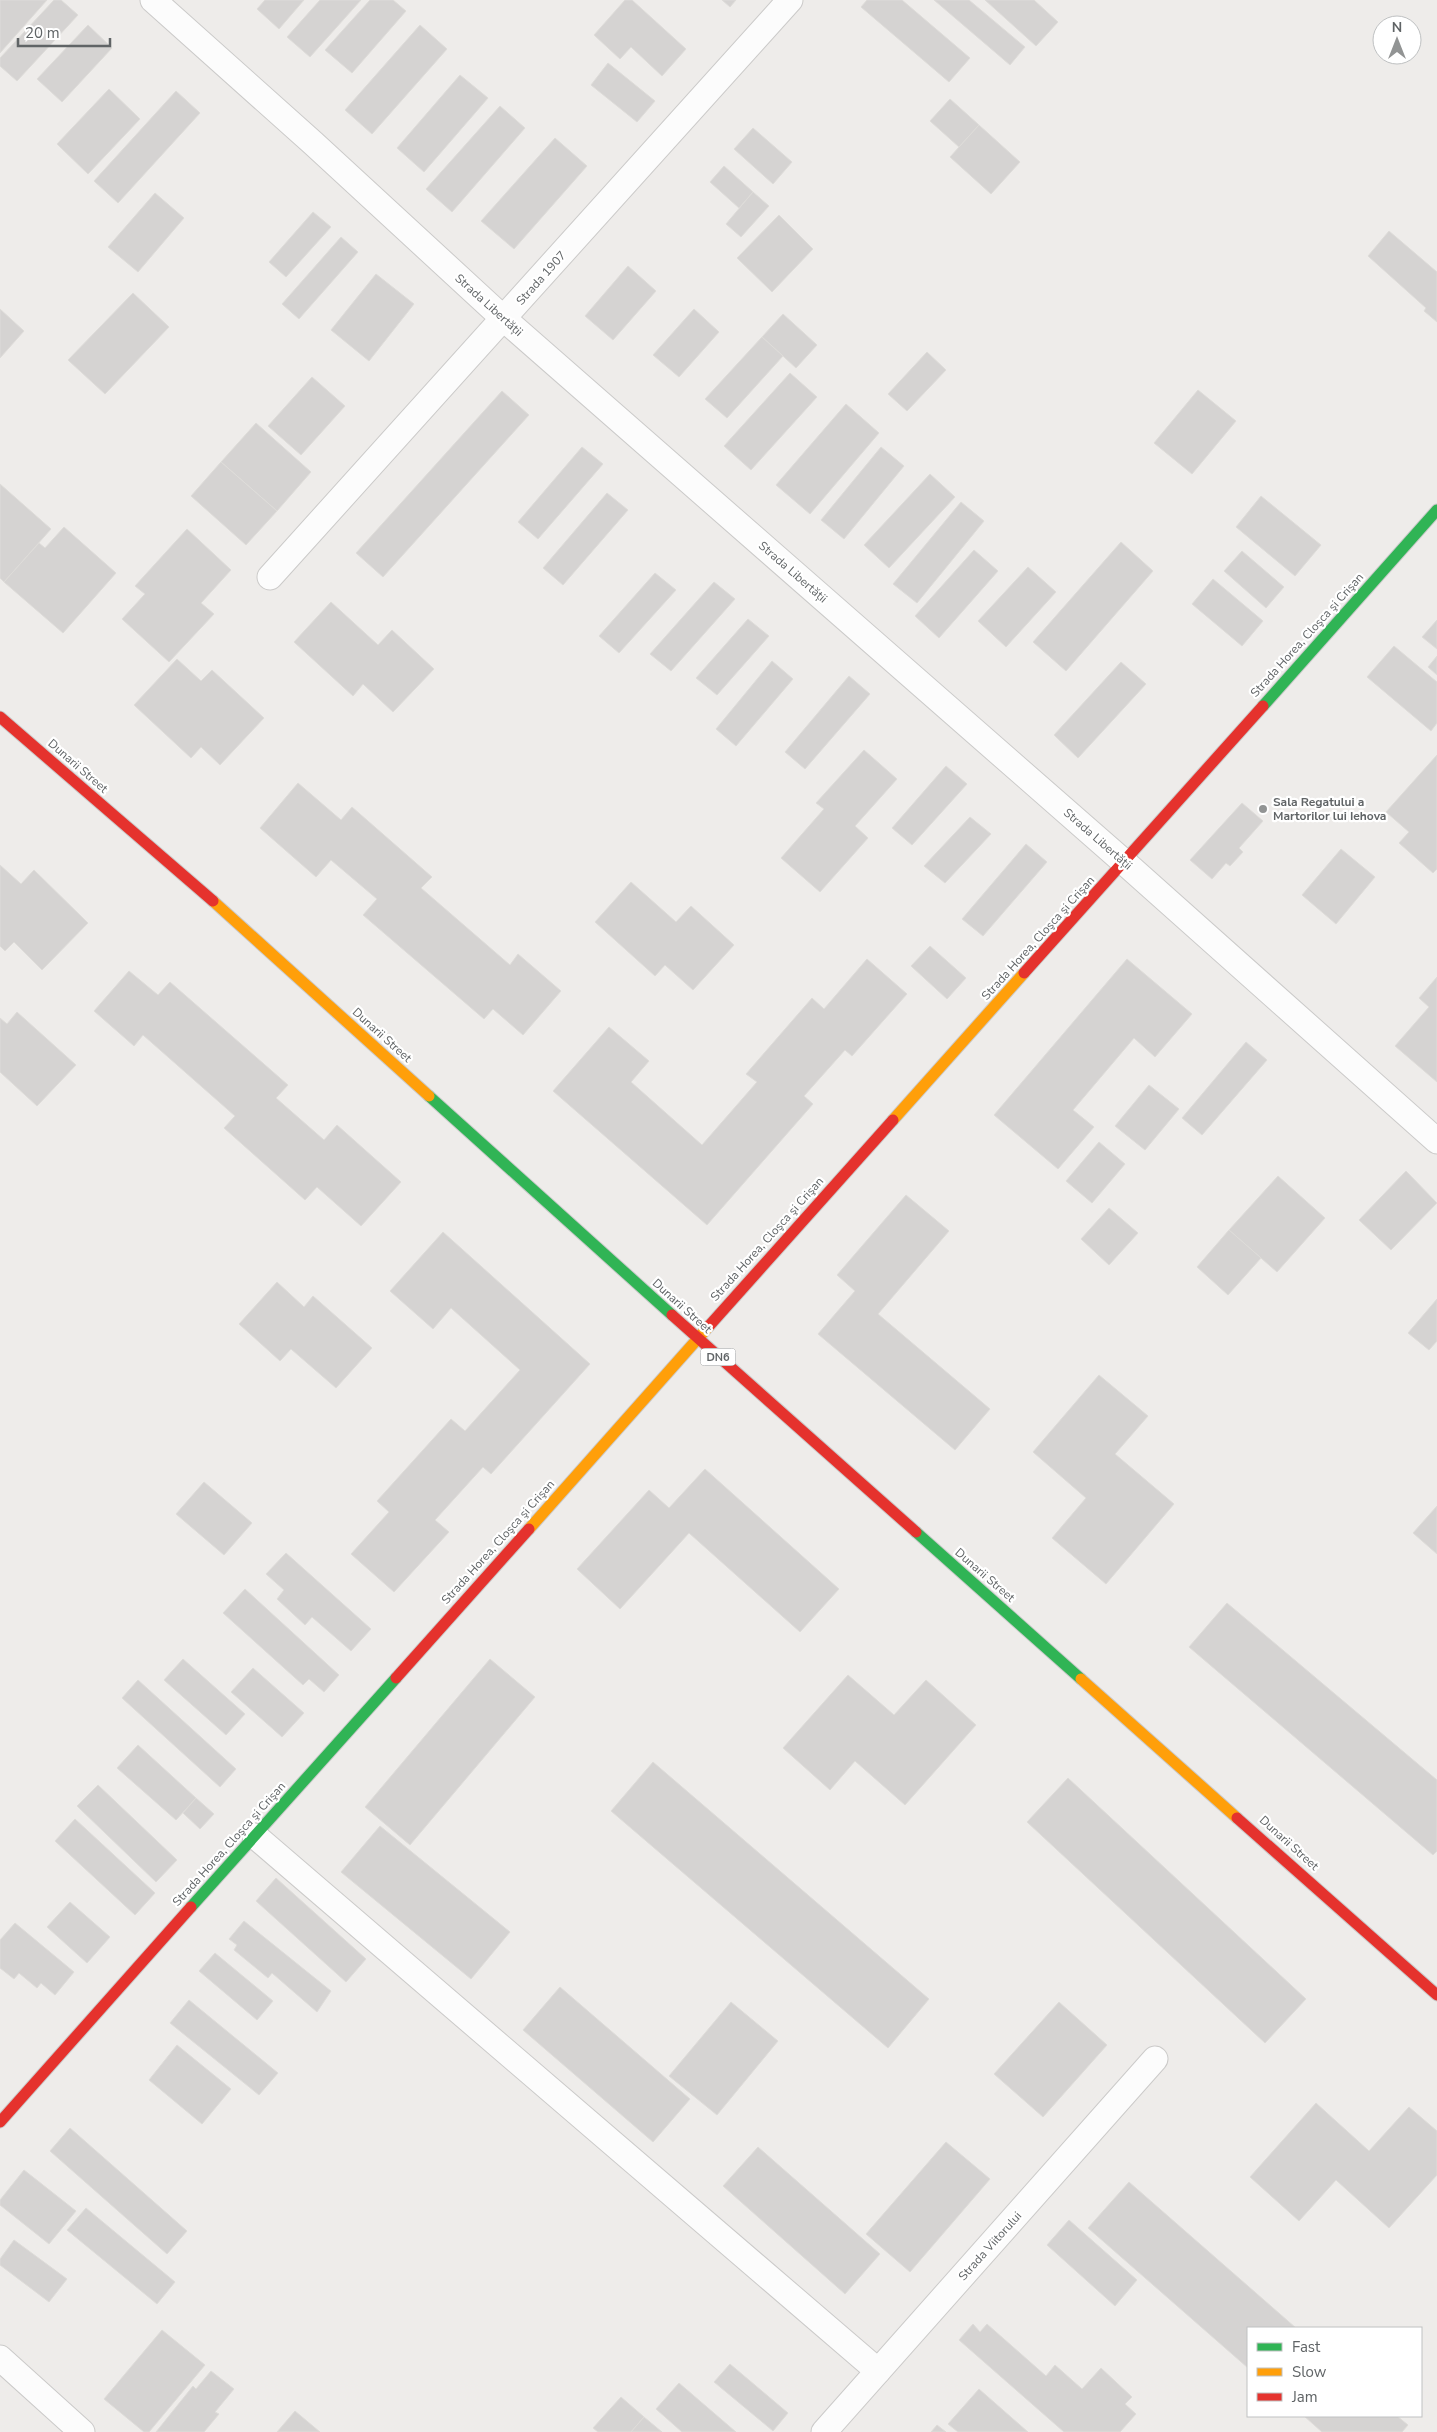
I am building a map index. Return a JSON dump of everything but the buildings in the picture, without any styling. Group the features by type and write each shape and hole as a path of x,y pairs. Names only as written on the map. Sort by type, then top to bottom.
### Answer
{"street":[{"name":"Strada Libertății","path":"153,0 313,143 504,319 1124,862 1437,1142"},
{"name":"Strada 1907","path":"270,577 790,0"},
{"name":"Strada Horea, Cloşca şi Crişan","path":"0,2122 1437,510"},
{"name":"Dunarii Street","path":"0,717 181,872 697,1338 1437,1995"},
{"path":"255,1836 878,2372"},
{"name":"Strada Viitorului","path":"824,2432 1155,2058"},
{"path":"0,2358 82,2432"}],"traffic: fast":[{"path":"1263,706 1437,510"},
{"path":"429,1096 672,1315"},
{"path":"916,1532 1081,1679"},
{"path":"191,1907 396,1678"}],"traffic: slow":[{"path":"213,901 429,1096"},
{"path":"893,1120 1024,973"},
{"path":"529,1529 709,1326"},
{"path":"1081,1679 1237,1818"}],"traffic: jam":[{"path":"1024,973 1263,706"},
{"path":"0,717 213,901"},
{"path":"709,1326 893,1120"},
{"path":"672,1315 916,1532"},
{"path":"396,1678 529,1529"},
{"path":"1237,1818 1437,1995"},
{"path":"0,2122 191,1907"}],"place":[{"name":"Sala Regatului a Martorilor lui Iehova","path":"1263,809"}]}
